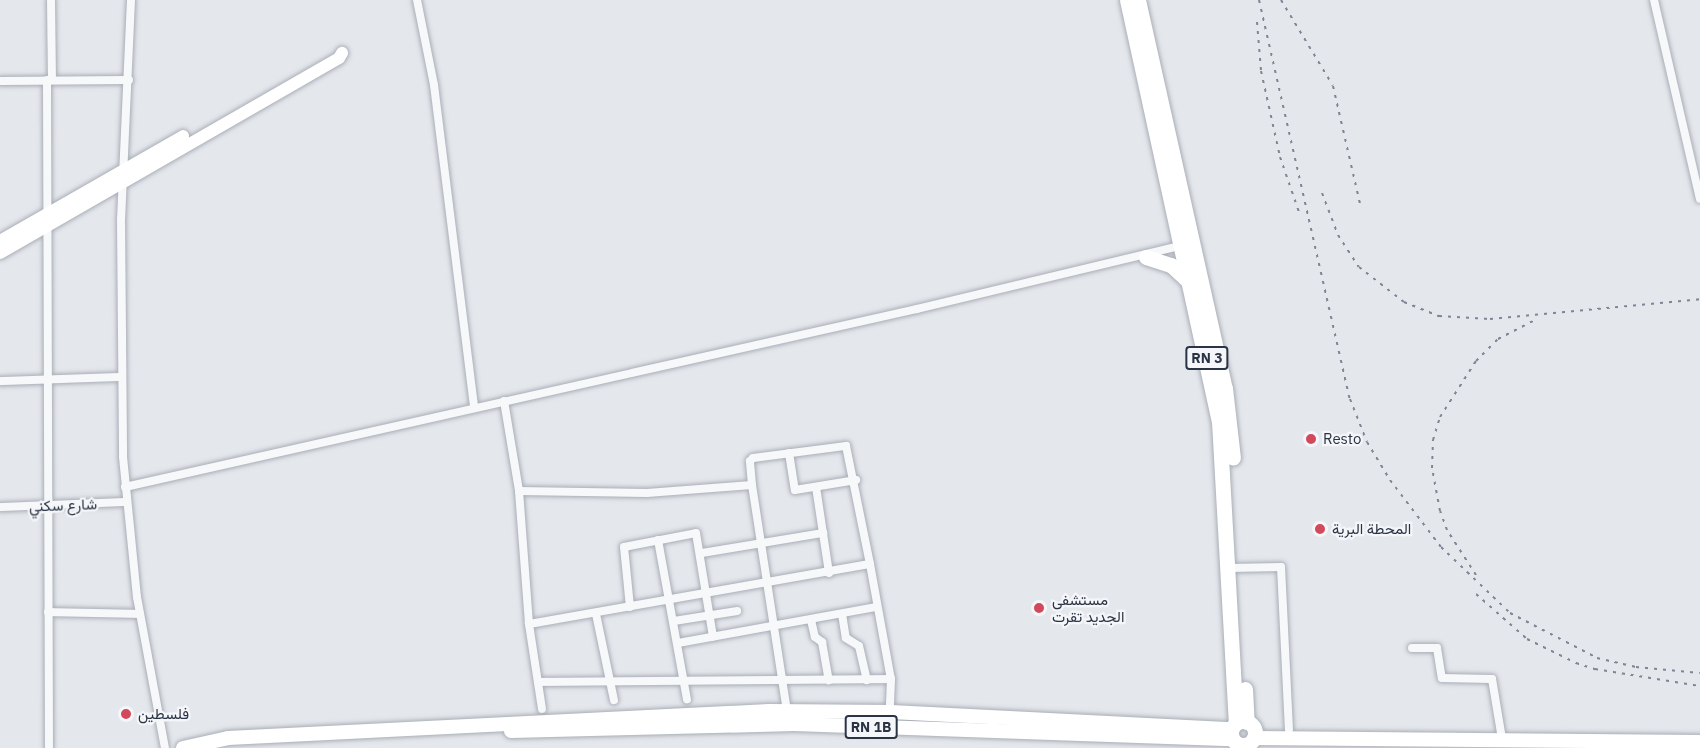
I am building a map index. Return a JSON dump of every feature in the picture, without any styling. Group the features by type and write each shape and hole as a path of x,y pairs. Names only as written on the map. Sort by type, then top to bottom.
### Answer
{"highway":[{"name":"RN 3","path":"1127,0 1148,67"},
{"name":"RN 3","path":"1138,0 1148,67 1186,244 1230,416 1234,568 1243,736"},
{"name":"RN 3","path":"1186,244 1188,281 1219,421 1234,568"},
{"path":"1146,257 1171,265 1188,281"}],"main road":[{"name":"RN 1B","path":"183,748 228,738 510,727 787,711 891,712 1243,736"},
{"name":"RN 1B","path":"510,727 794,724 1243,736"},
{"name":"RN 1B","path":"224,748 446,730"},
{"path":"1243,736 1285,738 1346,735 1569,745 1624,745 1677,741 1700,734"},
{"path":"1504,741 1700,742"}],"street":[{"path":"49,748 44,222 51,0"},
{"path":"131,0 123,177 122,377 125,488 140,614 165,748"},
{"path":"417,0 434,85 474,407"},
{"path":"1653,0 1700,199"},
{"path":"0,242 44,222 334,53 342,53 339,58 123,177"},
{"path":"0,81 129,80"},
{"path":"0,253 44,222"},
{"path":"125,488 474,407 1146,257 1186,244"},
{"path":"0,381 122,377"},
{"path":"504,401 519,491 529,624 542,709"},
{"path":"787,711 752,485 751,459 842,443 849,449 856,480 891,679 889,728"},
{"path":"789,453 795,490 856,480"},
{"path":"519,491 647,492 752,485"},
{"path":"816,487 829,573"},
{"name":"شارع سكني","path":"0,507 47,507 126,502"},
{"path":"702,553 823,533"},
{"path":"630,607 623,548 696,534 702,553 713,637"},
{"path":"658,540 687,699"},
{"path":"529,624 596,614 670,599 768,585 870,564"},
{"path":"1234,568 1281,567 1285,738"},
{"path":"678,643 877,607"},
{"path":"674,621 737,611"},
{"path":"48,612 140,614"},
{"path":"596,614 614,700"},
{"path":"842,614 846,638 859,646 867,680"},
{"path":"811,620 815,637 822,642 829,680"},
{"path":"1413,648 1437,649 1442,678 1492,679 1504,741"},
{"path":"538,682 891,679"}],"railway":[{"path":"1259,0 1350,399 1367,442 1390,480 1441,547 1510,613 1597,658 1636,667 1700,673"},
{"path":"1281,0 1333,86 1361,208"},
{"path":"1257,22 1261,71 1280,157 1300,215"},
{"path":"1322,193 1338,235 1359,267 1404,302 1439,316 1490,319 1700,299"},
{"path":"1476,575 1447,530 1440,511 1432,468 1433,440 1440,417 1476,361 1498,339 1537,319"},
{"path":"1476,594 1527,639 1576,663 1595,669 1700,686"}],"place":[{"name":"Resto","path":"1311,439"},
{"name":"المحطة البرية","path":"1320,529"},
{"name":"مستشفى الجديد تقرت","path":"1039,608"},
{"name":"فلسطين","path":"126,714"}]}
